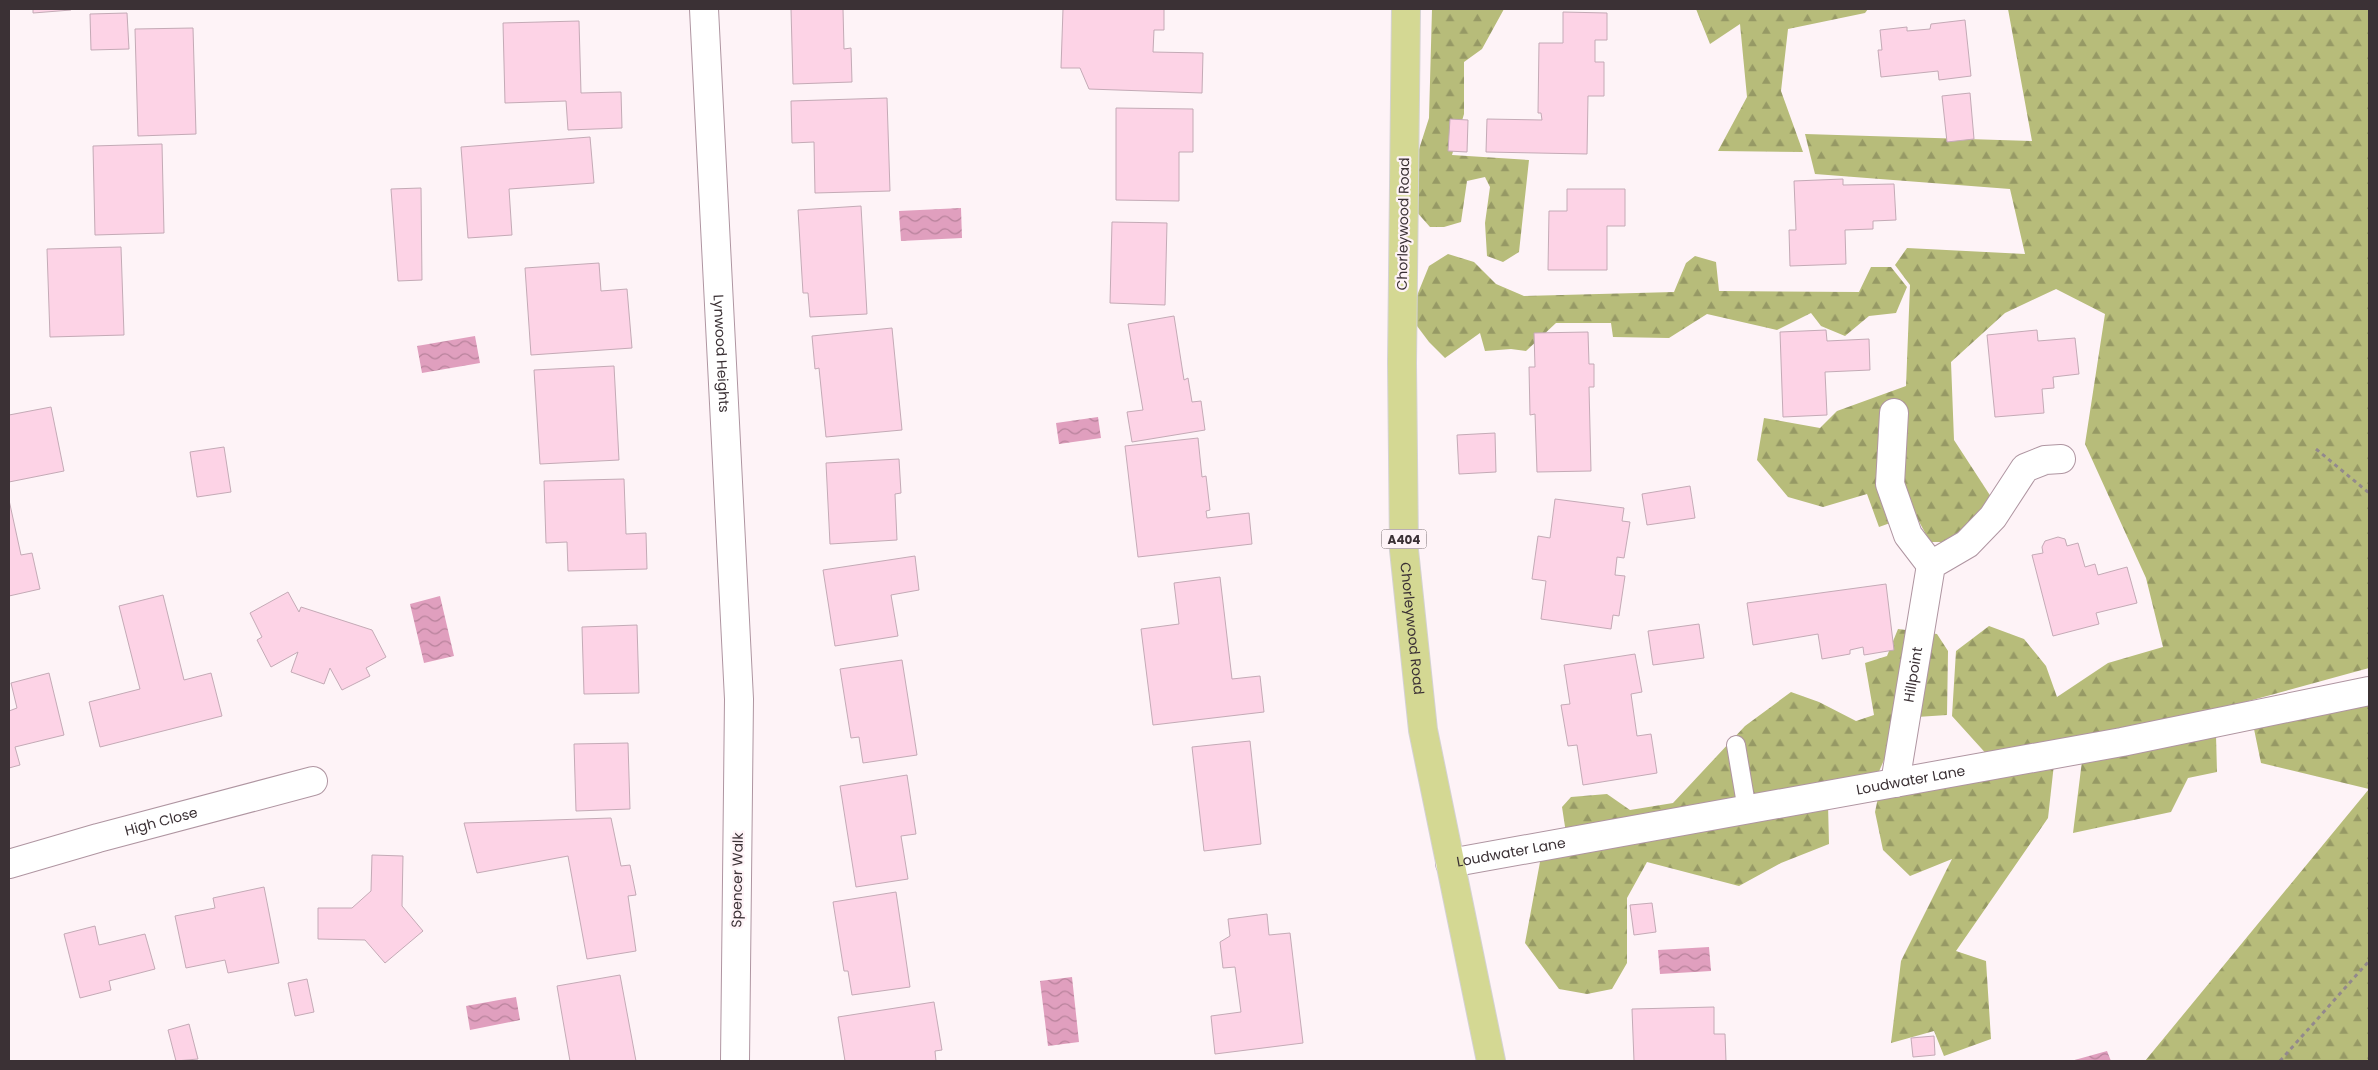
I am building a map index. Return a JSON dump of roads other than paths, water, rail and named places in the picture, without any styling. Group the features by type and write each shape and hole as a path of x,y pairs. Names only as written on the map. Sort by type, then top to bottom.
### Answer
{"main road":[{"name":"Chorleywood Road","path":"1406,9 1402,363 1404,550 1423,730 1491,1061"}],"street":[{"name":"Lynwood Heights","path":"704,9 740,699"},
{"path":"1894,413 1890,484 1908,535 1931,565 1967,544 1993,517 2025,468 2045,460 2061,459"},
{"name":"Hillpoint","path":"1895,783 1931,565"},
{"name":"Loudwater Lane","path":"1450,863 2122,742 2369,691"},
{"name":"Spencer Walk","path":"735,1061 740,699"},
{"name":"High Close","path":"9,864 98,838 313,781"}],"lane":[{"path":"1736,745 1747,810"}],"water":[{"path":"961,208 962,238 901,241 899,211"},
{"path":"475,336 480,363 422,373 417,346"},
{"path":"1098,417 1101,438 1059,444 1056,423"},
{"path":"440,596 454,656 424,663 410,604"},
{"path":"1709,947 1711,971 1660,974 1658,950"},
{"path":"1072,977 1079,1042 1048,1046 1040,981"},
{"path":"516,997 520,1020 470,1030 466,1006"},
{"path":"2107,1051 2111,1061 2071,1061"}]}
